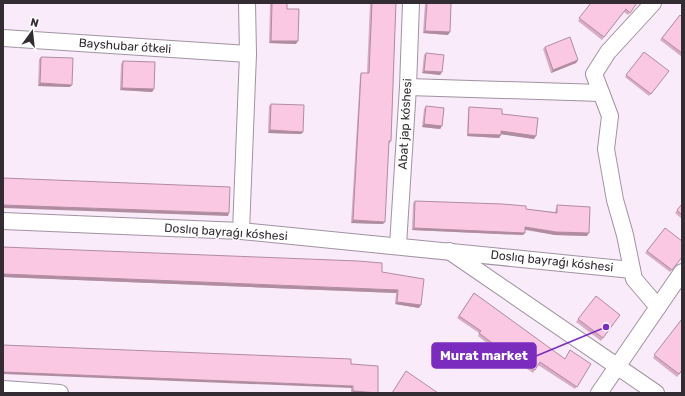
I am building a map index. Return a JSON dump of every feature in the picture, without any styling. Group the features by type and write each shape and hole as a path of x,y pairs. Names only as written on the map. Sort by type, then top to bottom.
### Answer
{"street":[{"path":"241,231 248,54 247,3"},
{"name":"Abat jap kóshesi","path":"398,245 408,87 411,3"},
{"path":"653,3 608,52 594,74 610,116 606,149 615,200 626,235 634,279 658,307"},
{"name":"Bayshubar ótkeli","path":"3,38 248,54"},
{"path":"408,87 601,93"},
{"name":"Doslıq bayraǵı kóshesi","path":"3,221 241,231 398,245 632,270"},
{"name":"Doslıq bayraǵı kóshesi","path":"448,250 656,393"},
{"path":"599,393 682,272"},
{"path":"3,389 60,393"}],"building":[{"path":"272,3 287,3 287,9 299,9 298,41 271,41"},
{"path":"372,3 396,3 391,141 389,141 385,222 353,220 361,73 369,73"},
{"path":"427,3 451,3 450,32 425,31"},
{"path":"591,3 637,3 630,13 626,9 604,37 579,18"},
{"path":"680,15 682,17 682,53 662,38"},
{"path":"570,37 578,60 553,70 545,47"},
{"path":"644,52 669,71 651,94 626,75"},
{"path":"426,53 444,55 442,72 424,71"},
{"path":"41,57 73,58 72,85 40,83"},
{"path":"123,61 155,62 154,89 122,88"},
{"path":"271,104 304,105 303,132 270,130"},
{"path":"426,106 444,108 442,126 424,124"},
{"path":"469,107 502,109 502,114 538,118 536,136 501,131 501,135 468,134"},
{"path":"3,178 230,187 229,213 3,205"},
{"path":"415,201 526,206 526,209 557,213 557,205 590,207 589,233 556,232 525,227 525,233 414,228"},
{"path":"682,204 682,215 677,210"},
{"path":"665,228 682,241 682,257 672,270 647,251"},
{"path":"3,247 358,261 382,263 382,272 424,279 421,305 397,302 398,290 3,274"},
{"path":"474,293 565,359 570,350 591,364 577,387 540,362 535,370 505,351 504,352 479,333 481,331 459,316"},
{"path":"596,296 620,315 603,338 578,319"},
{"path":"682,319 682,370 679,374 654,355"},
{"path":"3,345 351,359 351,364 378,366 378,393 353,391 353,386 3,372"},
{"path":"406,371 438,393 392,393"}],"place":[{"name":"Murat market","path":"606,327"}]}
